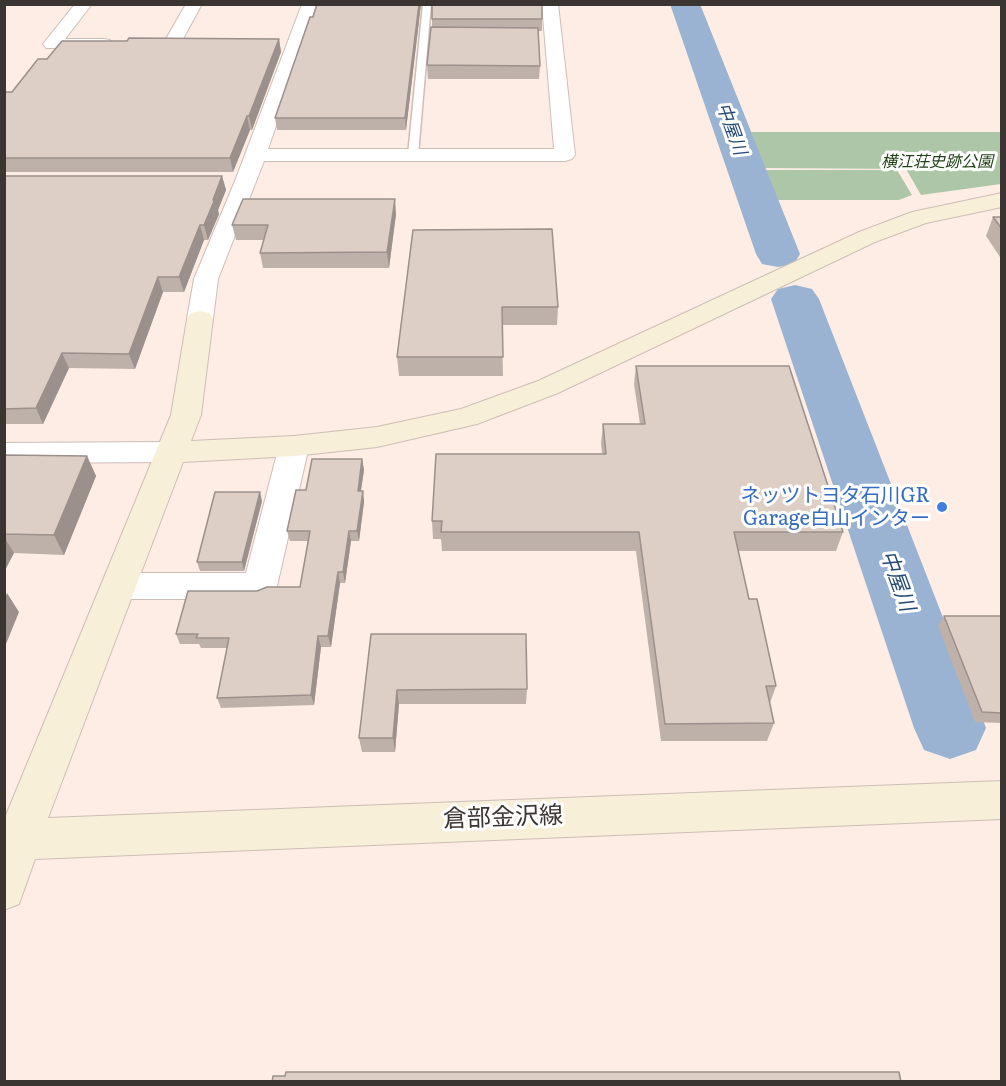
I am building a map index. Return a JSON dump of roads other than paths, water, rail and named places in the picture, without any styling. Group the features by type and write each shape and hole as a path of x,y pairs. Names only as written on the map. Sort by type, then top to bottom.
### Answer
{"street":[{"path":"84,4 52,44 117,44"},
{"path":"172,44 194,4"},
{"path":"4,889 12,839 118,586 186,415 206,279 246,181 310,4"},
{"path":"255,155 565,154 547,36 550,4"},
{"path":"150,44 194,44"},
{"path":"273,45 296,45"},
{"path":"223,181 246,181"},
{"path":"4,453 171,452 294,446 377,437 467,417 548,387 867,237 920,217 1002,200"},
{"path":"118,586 260,586 294,446"},
{"name":"倉部金沢線","path":"12,839 1002,800"}],"lane":[{"path":"413,155 427,4"},
{"path":"424,35 436,35"}],"waterway":[{"name":"中屋川","path":"685,4 778,254"},
{"name":"中屋川","path":"795,299 950,728"}],"place":[{"name":"ネッツトヨタ石川GR Garage白山インター","path":"942,507"}],"park label":[{"name":"横江荘史跡公園","path":"937,162"}]}
